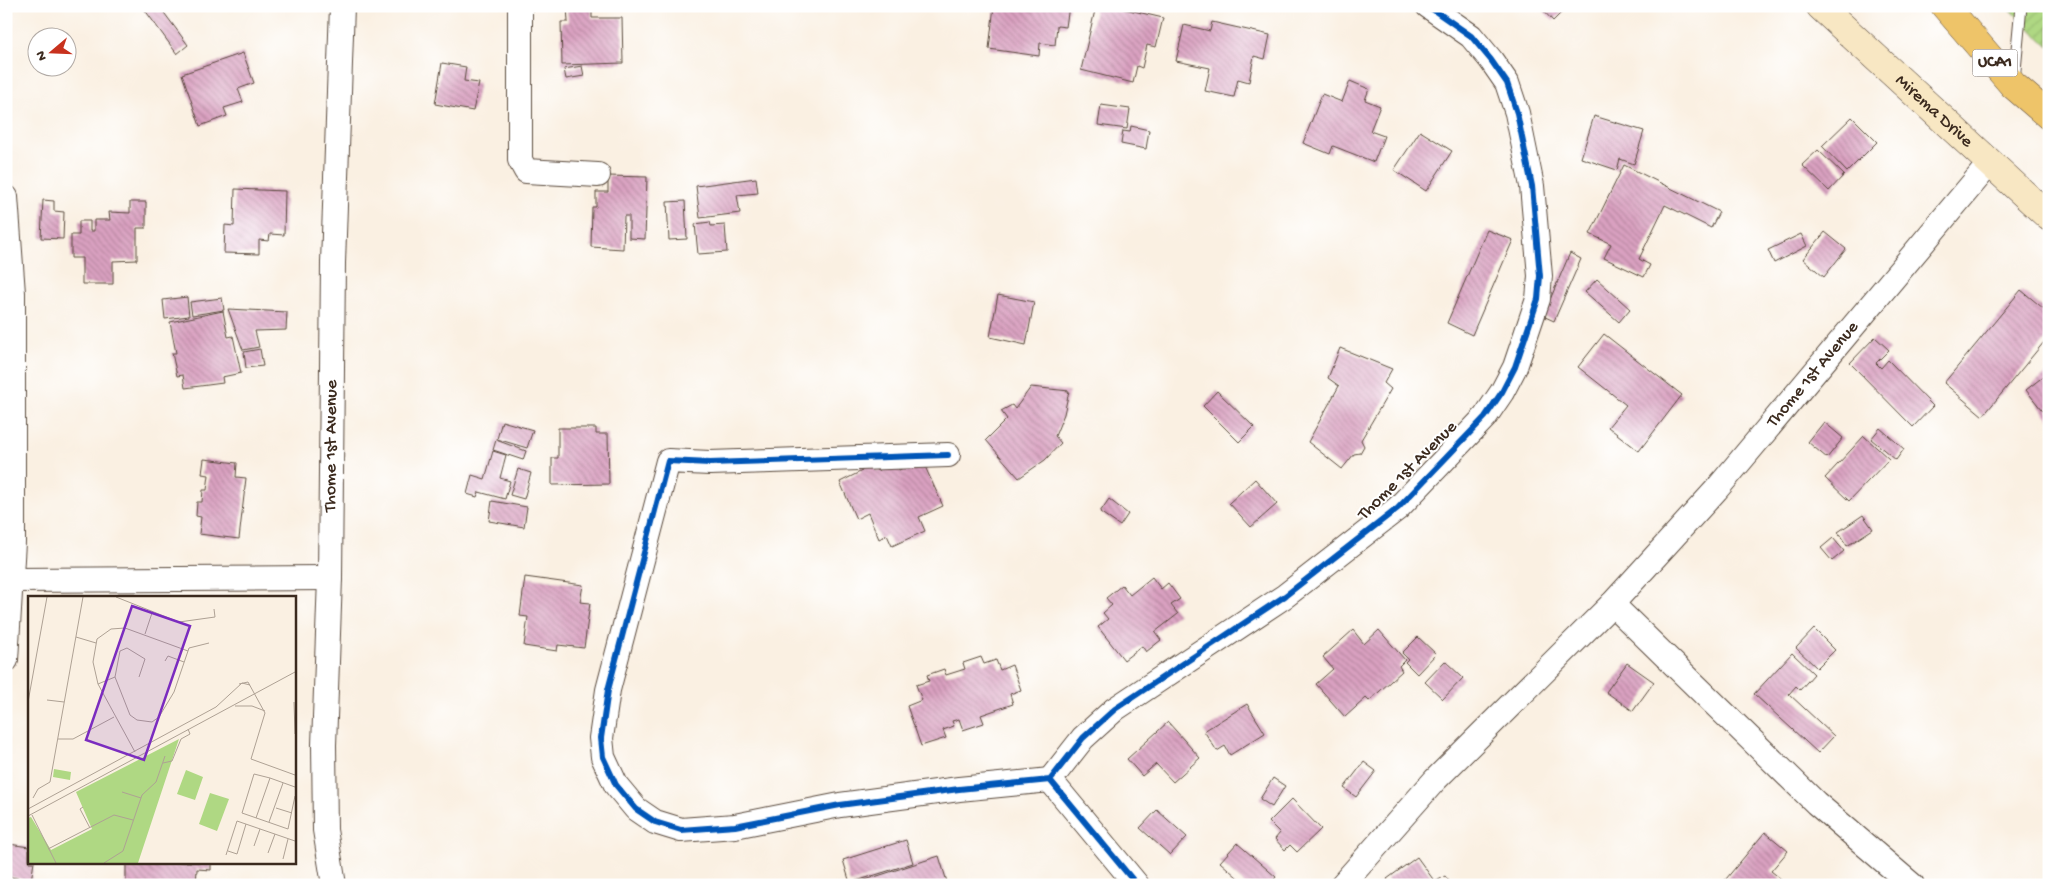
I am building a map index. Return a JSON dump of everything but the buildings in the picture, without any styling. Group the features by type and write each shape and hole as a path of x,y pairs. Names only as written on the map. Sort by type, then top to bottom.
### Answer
{"main road":[{"name":"UCA1","path":"1946,6 2013,85 2049,116"}],"street":[{"name":"Thome 1st Avenue","path":"334,885 324,821 324,744 330,578 333,262 342,6"},
{"path":"520,6 520,160 526,172 598,175"},
{"name":"Thome 1st Avenue","path":"1050,780 1083,738 1115,710 1285,596 1398,508 1484,416 1502,392 1515,367 1538,299 1540,276 1532,186 1517,113 1507,83 1491,60 1471,36 1428,6"},
{"name":"Mirema Drive","path":"1820,6 2049,217"},
{"name":"Thome 1st Avenue","path":"1342,885 1434,780 1612,604 1716,490 1990,163"},
{"path":"6,197 13,292 12,580 6,660"},
{"path":"948,456 710,463 668,462 608,690 601,738 603,757 616,785 636,809 655,822 681,830 735,826 858,802 1050,780 1137,885"},
{"path":"12,580 330,578"},
{"path":"1612,604 1816,803 1912,885"}],"lane":[{"path":"2013,85 2021,6"}],"green space":[{"path":"2007,6 2049,6 2049,47"}],"cycle path":[{"path":"1137,885 1050,780 1083,738 1115,709 1285,596 1398,508 1485,417 1502,392 1515,367 1538,299 1540,276 1532,186 1517,113 1507,83 1471,36 1428,6"},
{"path":"948,455 710,463 668,461 608,690 601,738 603,757 616,785 636,809 655,822 681,830 735,826 840,805 959,789 1050,780"}]}
